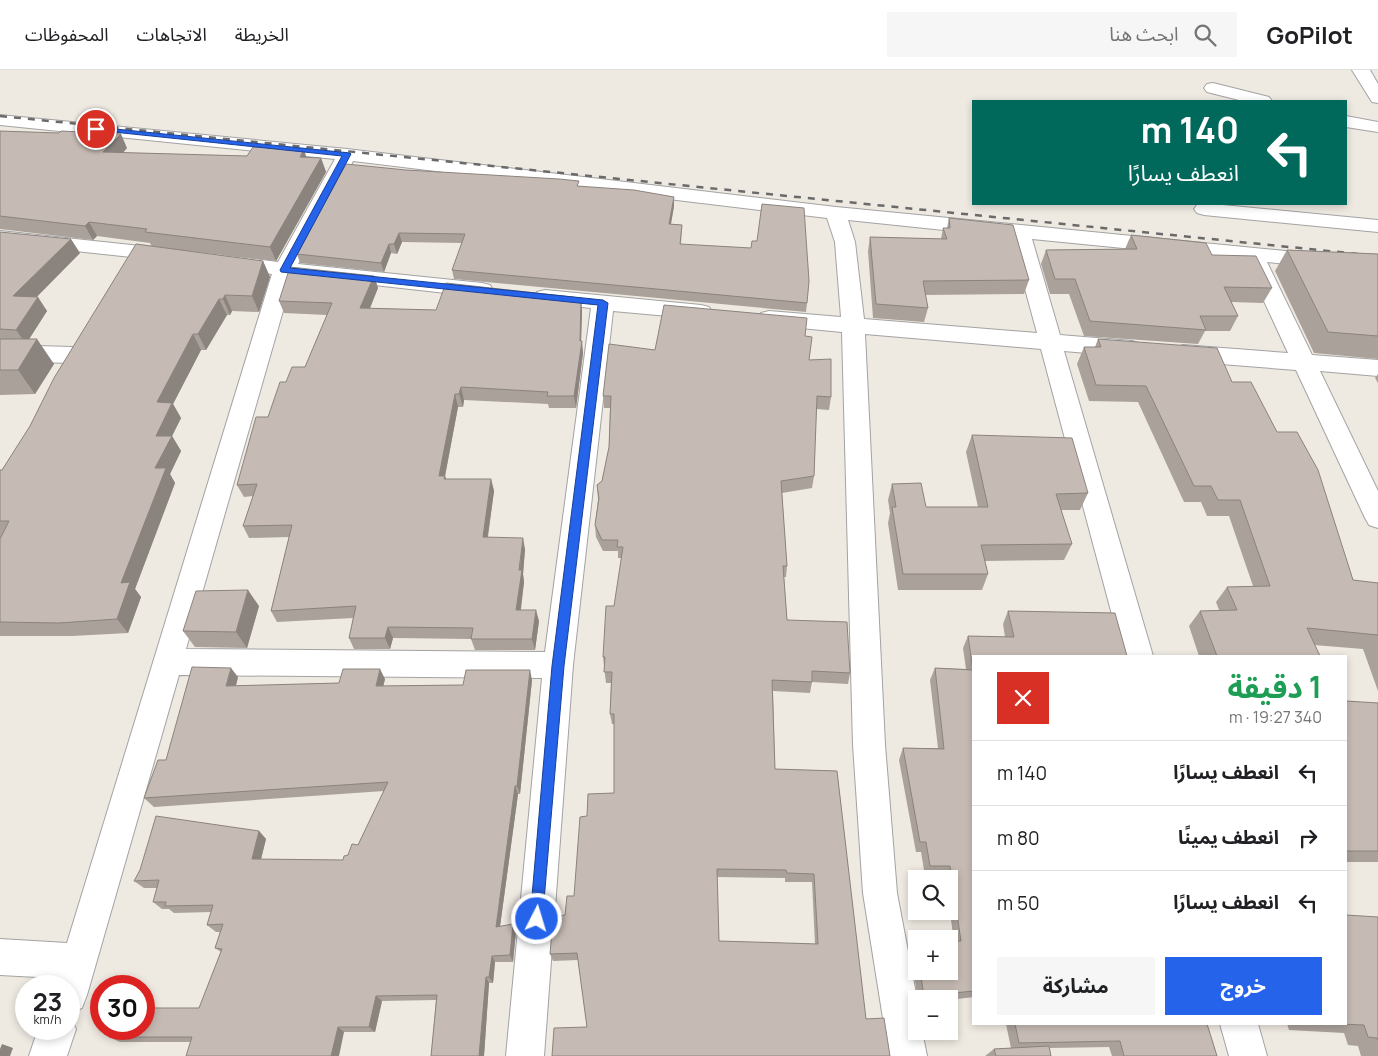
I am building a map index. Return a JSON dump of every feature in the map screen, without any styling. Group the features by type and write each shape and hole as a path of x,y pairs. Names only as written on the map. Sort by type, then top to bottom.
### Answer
{"street":[{"path":"1361,70 1378,98"},
{"path":"1213,88 1259,100"},
{"path":"0,120 347,154 836,213 1378,267"},
{"path":"1347,121 1378,127"},
{"path":"76,975 284,270 347,154"},
{"path":"1204,209 1378,226"},
{"path":"836,213 845,242 852,326 869,736 880,883 908,1056"},
{"path":"1019,230 1138,655"},
{"path":"0,237 136,251 284,270 718,313"},
{"path":"121,275 136,251"},
{"path":"1246,254 1255,258 1378,518"},
{"path":"525,1056 558,666 603,303"},
{"path":"747,316 1051,343 1378,368"},
{"path":"0,353 71,356"},
{"path":"168,662 558,666"},
{"path":"0,957 80,962"},
{"path":"1239,1025 1248,1056"},
{"path":"48,1056 53,1040"}],"building":[{"path":"0,131 59,133 61,131 121,134 103,152 247,156 253,147 304,149 300,157 321,158 270,247 145,232 147,229 89,222 85,226 0,216"},
{"path":"346,164 406,170 579,181 577,186 634,190 674,197 669,224 682,225 680,244 751,248 752,241 757,241 762,204 804,208 809,281 807,303 452,270 465,234 399,233 394,244 389,244 381,263 297,254"},
{"path":"949,218 1013,225 1029,280 923,281 928,308 876,304 870,237 947,239 943,228 950,228"},
{"path":"0,232 71,239 13,296 38,297 16,330 0,329"},
{"path":"1131,235 1206,243 1212,255 1256,256 1272,288 1224,287 1238,316 1200,316 1206,330 1090,321 1075,279 1055,279 1046,250 1137,249"},
{"path":"136,244 263,261 252,296 225,295 223,299 219,299 198,334 193,334 157,402 172,403 156,436 172,436 155,468 166,468 121,583 130,582 117,619 59,623 0,622 0,539 9,521 0,521 0,470 2,470 30,426 54,378"},
{"path":"1287,250 1378,254 1378,336 1328,332"},
{"path":"290,267 374,276 360,308 436,310 446,283 581,298 580,341 582,341 574,396 547,396 548,392 461,387 459,394 455,394 439,476 445,476 444,479 491,479 483,537 523,538 519,570 522,570 516,610 536,610 532,639 471,639 473,628 388,627 385,638 349,638 356,606 271,611 292,525 243,526 257,484 237,485 256,417 268,417 280,382 286,382 292,367 305,367 332,303 279,301"},
{"path":"664,305 807,318 805,336 812,337 809,360 831,359 831,397 817,396 814,476 781,481 787,566 783,566 787,620 847,622 850,673 812,671 812,682 772,680 775,769 837,771 866,1019 884,1018 890,1056 552,1056 554,1028 587,1027 577,953 550,954 553,917 565,915 567,896 574,896 580,817 587,816 588,794 614,793 614,714 610,714 612,672 604,672 605,657 603,657 606,606 614,606 623,547 617,547 618,540 602,540 595,525 599,498 597,485 602,481 609,447 611,396 603,396 609,344 655,350","holes":["717,869 786,870 787,873 814,874 818,944 719,941"]},
{"path":"0,339 37,339 18,370 0,370"},
{"path":"1098,339 1217,348 1232,382 1251,382 1277,432 1297,432 1318,470 1353,580 1378,583 1378,635 1307,628 1320,655 1217,655 1200,611 1237,610 1227,587 1270,586 1240,500 1218,500 1211,486 1194,486 1146,386 1096,385 1084,347 1101,347"},
{"path":"972,435 1072,438 1088,493 1056,494 1072,544 981,545 988,574 903,574 892,507 896,507 892,484 921,483 926,507 988,507"},
{"path":"248,590 236,632 183,631 196,591"},
{"path":"1008,611 1115,613 1127,655 972,655 972,663 968,636 1014,637"},
{"path":"192,667 231,668 226,686 339,683 343,669 380,669 376,686 463,685 466,670 530,670 517,786 515,786 496,927 513,924 510,955 492,956 489,977 486,977 479,1056 431,1056 437,995 376,996 369,1027 338,1027 331,1056 186,1056 192,1037 155,1037 155,1008 199,1008 222,949 215,948 223,924 207,925 213,905 165,906 166,902 153,902 159,880 134,881 140,870 156,816 259,831 252,859 343,860 344,856 348,855 352,844 358,845 388,782 144,798 158,760 166,760"},
{"path":"935,668 972,670 972,991 958,993 958,990 923,990 921,980 958,980 958,941 961,941 958,920 958,870 951,870 950,866 930,866 926,842 920,842 903,748 944,749"},
{"path":"1347,701 1378,703 1378,851 1347,851"},
{"path":"1347,915 1378,917 1378,1040 1377,1038 1368,1037 1364,1025 1347,1024"},
{"path":"1015,1025 1207,1025 1217,1056 1124,1056 1120,1041 1019,1043"},
{"path":"1049,1046 1051,1056 996,1056 994,1049"}],"railway":[{"path":"0,116 1378,256"}],"route":[{"path":"96,129 347,154 284,270 603,303 558,666 537,919"}]}
